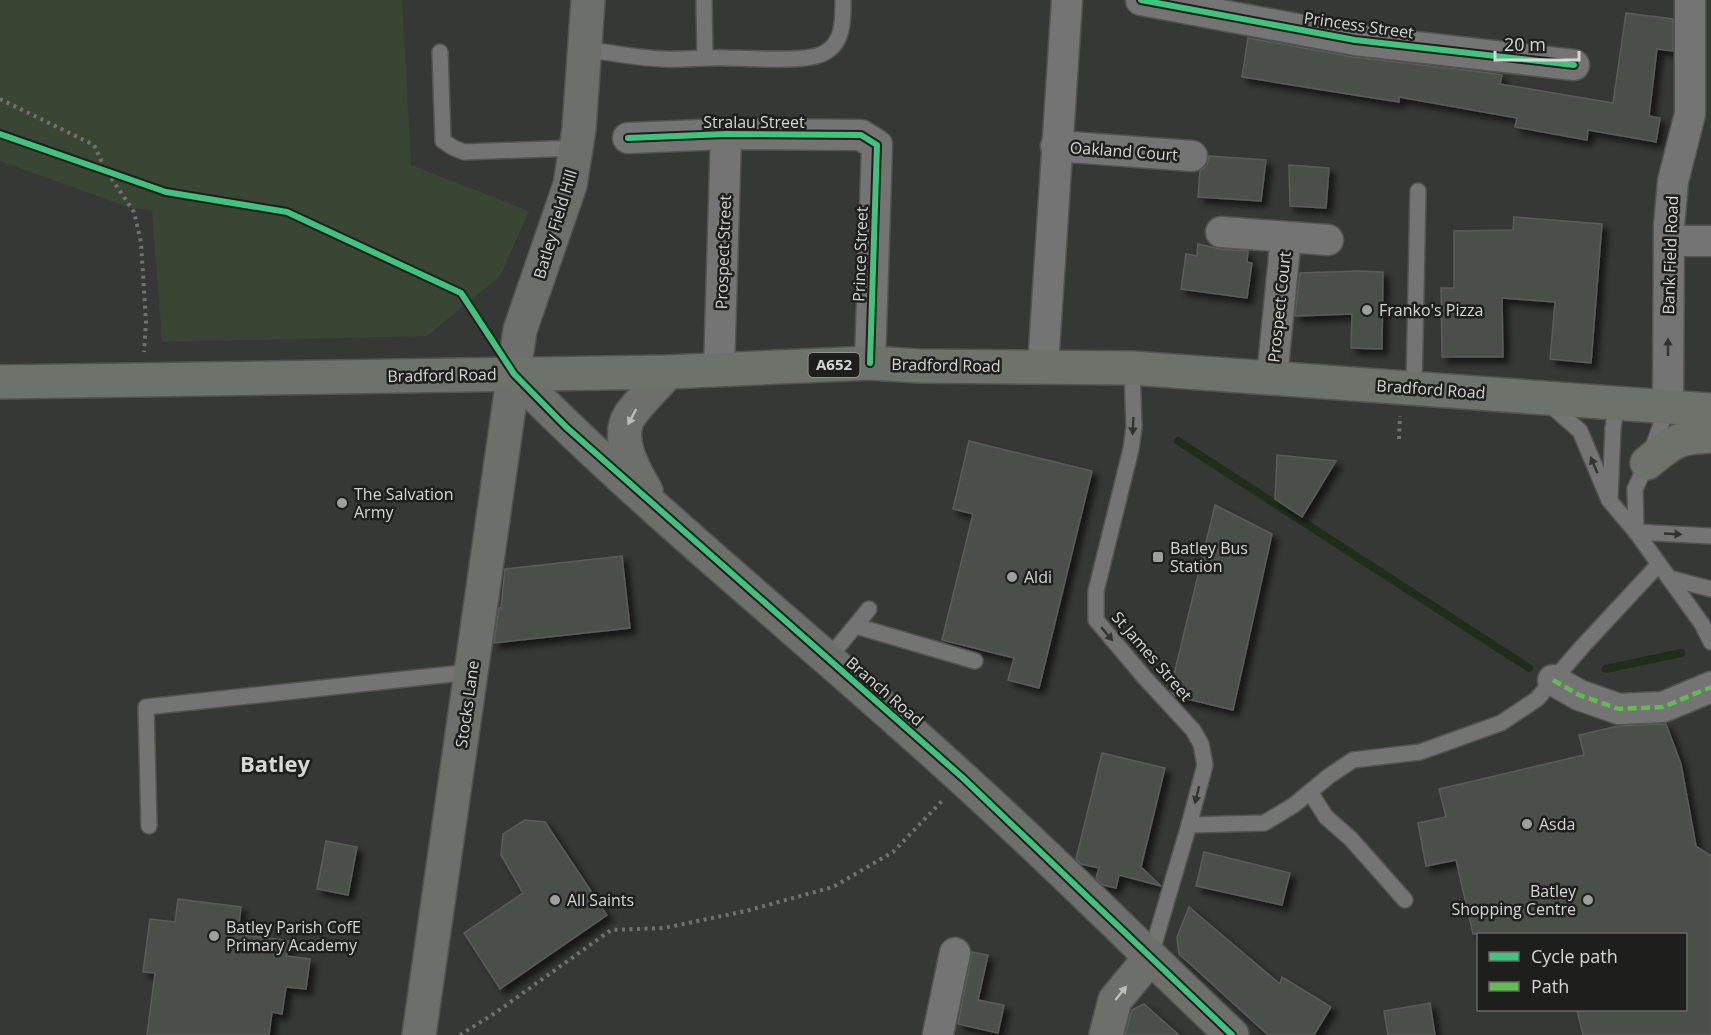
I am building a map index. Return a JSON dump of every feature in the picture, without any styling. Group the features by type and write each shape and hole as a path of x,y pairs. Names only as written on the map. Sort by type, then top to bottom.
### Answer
{"main road":[{"name":"Bradford Road","path":"0,382 668,372 870,363 919,366 1132,368 1668,405 1711,410"},
{"path":"1647,463 1675,441 1711,436"}],"street":[{"name":"Batley Field Hill","path":"514,374 520,330 570,185 576,148 588,0"},
{"path":"1043,366 1067,0"},
{"name":"Princess Street","path":"1141,0 1354,40 1574,65"},
{"name":"Bank Field Road","path":"1668,405 1669,241 1673,181 1690,114 1690,0"},
{"name":"Prospect Street","path":"719,370 726,135"},
{"name":"Stralau Street","path":"628,138 861,135 877,146"},
{"name":"Prince Street","path":"870,363 877,146"},
{"name":"Oakland Court","path":"1056,146 1192,156"},
{"name":"Prospect Court","path":"1221,232 1328,240"},
{"name":"Prospect Court","path":"1272,378 1286,237"},
{"path":"1669,241 1711,241"},
{"path":"659,511 632,468 625,438 629,417 668,372"},
{"name":"Branch Road","path":"514,374 566,427 659,511 963,778 1232,1035"},
{"name":"Stocks Lane","path":"419,1035 514,374"},
{"path":"1553,680 1579,695 1619,709 1663,707 1711,687"},
{"path":"939,1034 955,953"},
{"path":"1106,1035 1114,1000 1150,958"}],"lane":[{"path":"704,0 705,57"},
{"path":"585,49 663,59 810,57 824,54 833,46 842,30 843,0"},
{"path":"440,52 443,141 464,152 576,148"},
{"path":"1414,388 1418,191"},
{"name":"St James Street","path":"1132,368 1134,428 1096,591 1096,620 1193,730 1201,744 1205,765 1190,825 1150,958"},
{"path":"1541,397 1580,431 1609,500 1659,564 1702,624 1711,642"},
{"path":"1609,500 1613,428 1617,403"},
{"path":"1636,532 1635,489 1668,405"},
{"path":"1636,532 1711,536"},
{"path":"1190,825 1264,823 1294,805 1329,776 1353,760 1420,752 1501,723 1537,699 1659,564"},
{"path":"1669,578 1711,589"},
{"path":"828,659 869,609"},
{"path":"856,626 975,661"},
{"path":"149,826 146,706 471,672"},
{"path":"1310,792 1326,817 1351,839 1405,900"}],"path":[{"path":"0,99 94,145 105,169 134,212 141,242 146,322 143,380"},
{"path":"94,165 115,173"},
{"path":"460,1035 495,1013 610,930 676,925 746,911 833,887 893,852 963,778"}],"green space":[{"path":"0,0 402,0 411,165 529,211 500,276 427,336 162,342 152,210 131,208 0,161"}],"building":[{"path":"1626,13 1673,19 1673,51 1657,49 1649,116 1660,118 1656,142 1588,130 1587,140 1515,127 1517,118 1399,97 1399,102 1242,77 1248,38 1353,57 1502,75 1500,84 1613,103"},
{"path":"1209,156 1266,160 1261,201 1198,197 1200,171 1207,165"},
{"path":"1289,165 1329,168 1326,208 1290,206"},
{"path":"1514,217 1602,224 1591,363 1550,359 1555,302 1502,298 1503,357 1442,357 1441,288 1454,288 1454,231 1513,230"},
{"path":"1198,244 1220,249 1248,251 1247,262 1252,263 1247,298 1181,289 1186,254 1197,256"},
{"path":"1383,272 1382,349 1351,348 1352,314 1295,316 1300,273"},
{"name":"Aldi","path":"969,441 1092,471 1039,688 1008,680 1014,658 942,640 973,514 953,509"},
{"path":"1277,455 1336,461 1302,517 1275,499"},
{"path":"1215,505 1272,534 1233,710 1175,696 1170,691"},
{"path":"622,556 630,628 494,643 505,569"},
{"name":"Batley Shopping Centre","path":"1666,724 1681,764 1696,846 1711,856 1711,1035 1583,1035 1577,1011 1687,1011 1687,933 1473,934 1456,860 1426,866 1418,823 1446,817 1439,789 1584,755 1579,735 1618,726"},
{"path":"1102,753 1165,768 1141,867 1161,886 1119,875 1116,888 1103,885 1096,878 1099,868 1081,864 1076,859"},
{"name":"All Saints","path":"525,820 545,822 607,915 500,989 464,933 523,893 501,855 503,834"},
{"path":"326,841 357,847 348,895 317,889"},
{"path":"1204,852 1290,873 1282,905 1196,886"},
{"path":"178,899 241,907 238,934 289,941 287,956 310,959 306,989 286,987 282,1014 272,1012 269,1035 147,1035 155,973 143,972 150,919 175,922"},
{"path":"1189,907 1280,984 1282,977 1331,1007 1314,1035 1268,1035 1179,954 1177,937"},
{"path":"972,952 988,955 978,1000 1004,1005 998,1033 958,1024"},
{"path":"1430,1003 1435,1035 1388,1035 1384,1011"},
{"path":"1144,1004 1179,1035 1125,1035 1132,1010"}],"waterway":[{"path":"1178,441 1529,668"},
{"path":"1606,669 1681,653"}],"marked path":[{"path":"1553,680 1579,695 1619,709 1663,707 1711,687"}],"cycle path":[{"path":"1141,0 1355,40 1574,65"},
{"path":"0,134 166,192 287,212 461,293 514,374 566,427 963,778 1232,1035"},
{"path":"628,138 726,134 861,135 877,145 870,363"}],"place":[{"name":"Franko's Pizza","path":"1367,310"},
{"name":"The Salvation Army","path":"342,503"},
{"name":"Batley Bus Station","path":"1158,557"},
{"name":"Aldi","path":"1012,577"},
{"name":"Asda","path":"1527,824"},
{"name":"All Saints","path":"555,900"},
{"name":"Batley Shopping Centre","path":"1588,900"},
{"name":"Batley Parish CofE Primary Academy","path":"214,936"}],"district":[{"name":"Batley","path":"275,764"}]}
